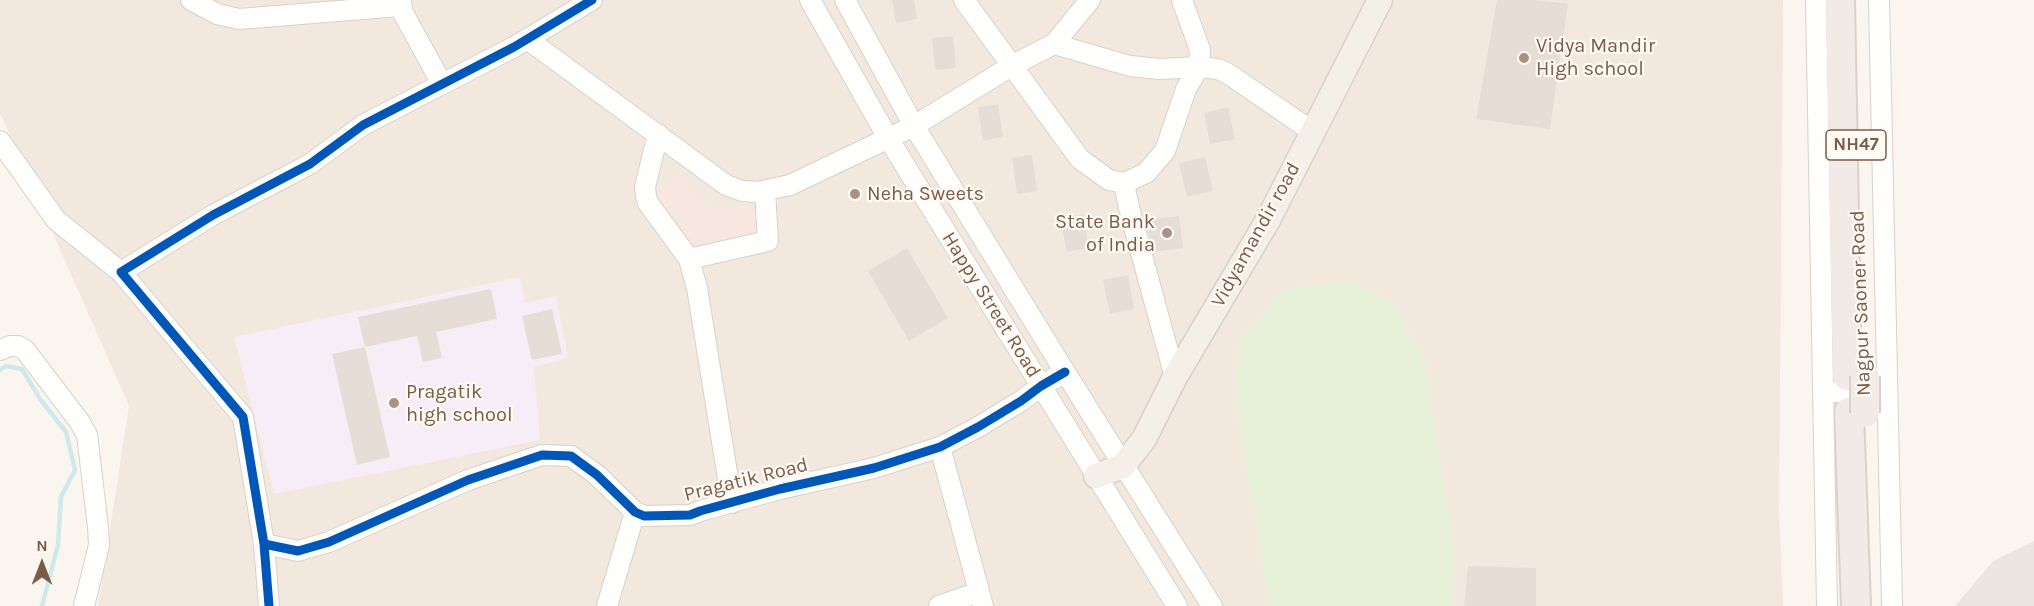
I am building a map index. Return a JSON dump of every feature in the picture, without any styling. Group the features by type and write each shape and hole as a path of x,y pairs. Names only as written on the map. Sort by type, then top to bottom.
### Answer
{"highway":[{"name":"Nagpur Saoner Road","path":"1840,0 1867,382"},
{"name":"Nagpur Saoner Road","path":"1854,0 1859,256 1867,382 1857,413 1856,606"},
{"name":"Nagpur Saoner Road","path":"1857,413 1869,606"}],"main road":[{"name":"Vidyamandir road","path":"1123,466 1144,439 1175,377 1268,220 1380,0"},
{"path":"1096,476 1123,466"}],"street":[{"path":"191,0 217,14 239,20 400,3 442,84"},
{"path":"121,272 213,215 310,164 363,125 527,39 592,0"},
{"name":"Happy Street Road","path":"810,0 888,138 1178,606"},
{"name":"Happy Street Road","path":"845,0 914,126 1104,436 1212,606"},
{"path":"964,0 1080,159 1109,180 1125,183 1146,173 1166,151 1186,89 1199,67 1200,50 1182,0"},
{"path":"527,39 726,185 742,191 765,191 790,185 914,126 1013,65 1054,44 1090,0"},
{"path":"1816,0 1827,606"},
{"name":"Nagpur Saoner Road","path":"1879,0 1867,382 1892,606"},
{"path":"1054,44 1137,68 1218,69 1313,132"},
{"path":"658,134 645,187 646,196 648,203 688,259 697,288 732,503"},
{"path":"0,141 56,220 121,272 243,417 264,544 269,606"},
{"path":"1125,183 1129,208 1175,377"},
{"path":"688,259 768,241 765,191"},
{"path":"0,350 10,346 18,346 25,350 87,435 99,545 84,606"},
{"name":"Pragatik Road","path":"635,512 644,516 690,515 780,489 874,468 940,447 1013,406 1065,372"},
{"path":"1823,392 1867,382"},
{"path":"1077,446 1104,436"},
{"path":"939,606 981,599 940,447"},
{"path":"264,544 298,551 329,542 468,480 542,455 571,456 597,475 635,512 607,606"},
{"path":"1116,508 1144,499"}],"shaded area":[{"path":"0,0 1783,0 1779,513 1783,606 98,606 129,406 0,113"},
{"path":"679,177 697,202 724,210 755,206 761,236 699,247 656,195"},
{"name":"Pragatik high school","path":"520,277 525,303 556,296 568,358 534,367 540,440 274,494 234,337"},
{"path":"2034,541 2034,606 1955,606 1993,561"}],"green space":[{"path":"1345,280 1391,301 1424,360 1455,558 1452,606 1270,606 1234,392 1240,339 1283,290"}],"building":[{"path":"892,0 914,0 917,19 896,23"},
{"name":"Vidya Mandir High school","path":"1497,0 1538,0 1568,4 1550,129 1476,119"},
{"path":"953,36 956,68 935,70 932,38"},
{"path":"998,104 1003,137 983,141 978,107"},
{"path":"1228,107 1235,139 1210,144 1204,113"},
{"path":"1032,155 1037,191 1017,194 1012,158"},
{"path":"1205,157 1213,191 1187,197 1179,163"},
{"path":"1083,214 1089,248 1067,252 1060,218"},
{"path":"1179,216 1183,248 1153,252 1145,220"},
{"path":"907,248 948,318 909,341 868,271"},
{"path":"1128,275 1134,309 1110,314 1103,280"},
{"path":"491,289 497,319 436,332 442,358 423,362 417,336 365,347 358,317"},
{"path":"552,309 562,354 532,360 522,316"},
{"path":"365,347 390,457 357,465 332,354"},
{"path":"1468,566 1536,568 1536,606 1464,606"}],"waterway":[{"path":"0,370 6,366 22,369 40,399 66,432 75,470 61,497 58,545 42,606"}],"cycle path":[{"path":"269,606 264,544 243,417 121,272 213,215 310,164 363,125 514,47 592,0"},
{"path":"264,544 298,551 329,542 468,480 542,455 571,456 597,475 635,512 644,516 690,515 780,489 874,468 940,447 978,427 1065,372"}],"place":[{"name":"Vidya Mandir High school","path":"1524,58"},
{"name":"Neha Sweets","path":"855,194"},
{"name":"State Bank of India","path":"1167,233"},
{"name":"Pragatik high school","path":"394,403"}]}
